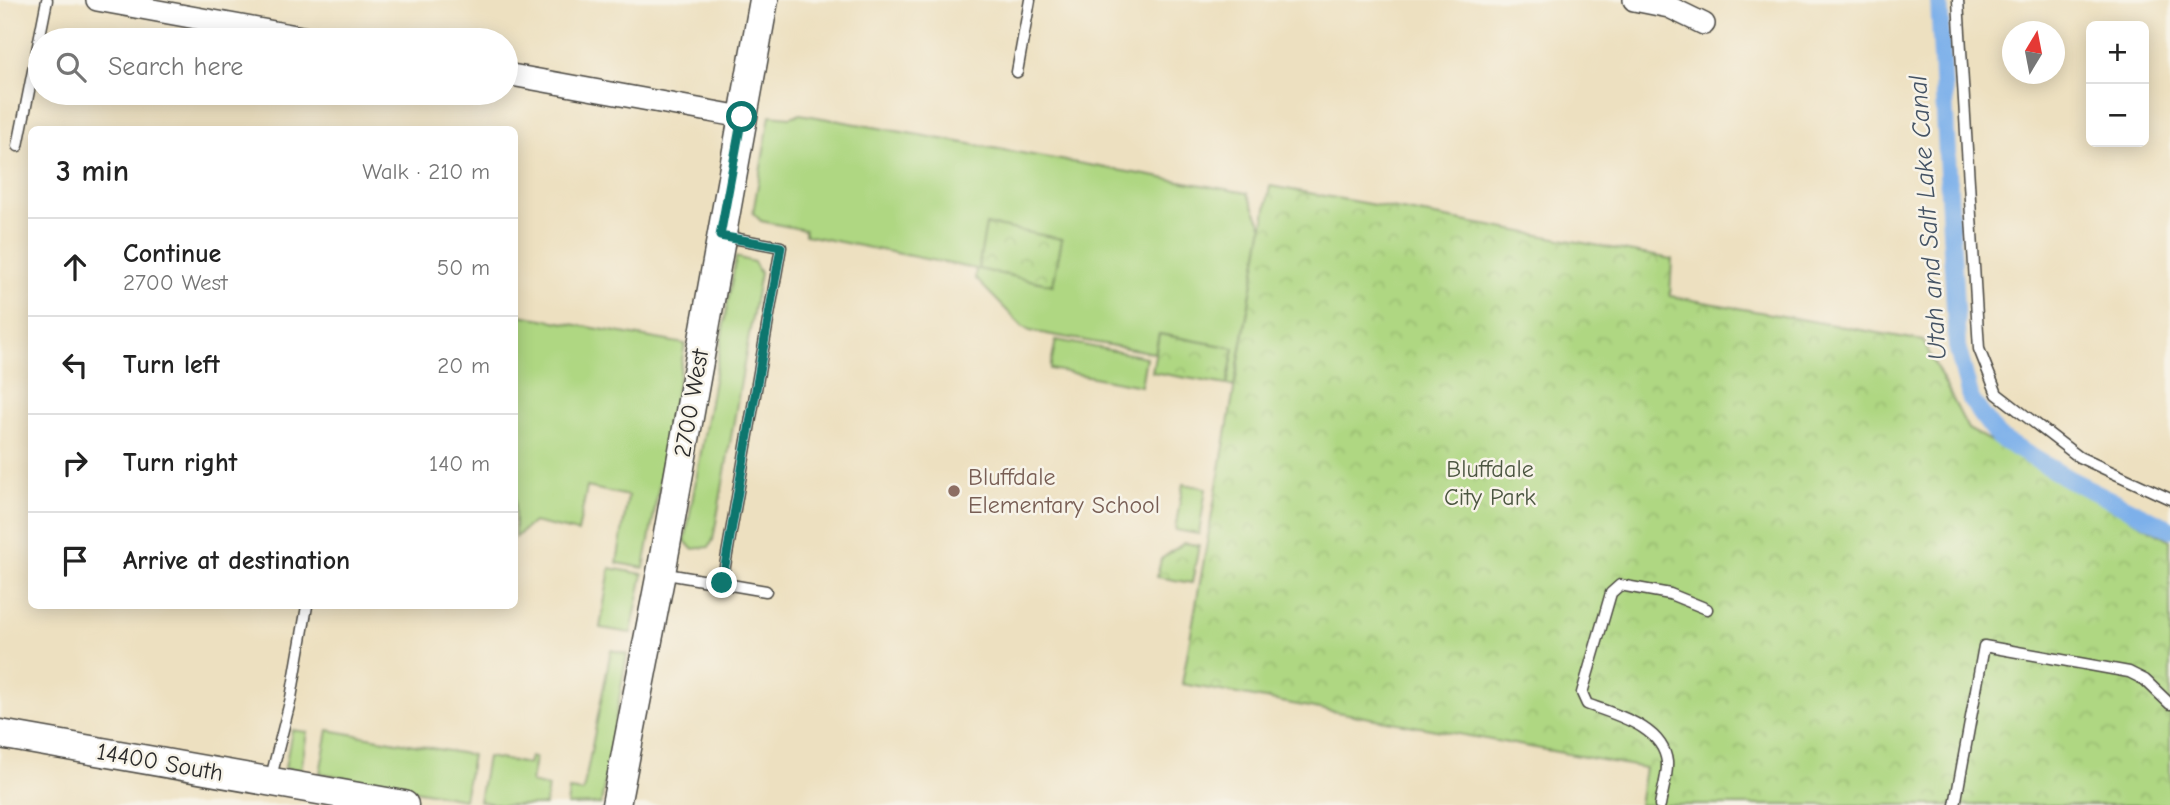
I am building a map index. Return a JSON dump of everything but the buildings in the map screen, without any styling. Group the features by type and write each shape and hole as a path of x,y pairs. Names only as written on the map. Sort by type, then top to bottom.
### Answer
{"main road":[{"name":"2700 West","path":"616,805 661,573 764,0"},
{"name":"14400 South","path":"0,734 404,805"}],"street":[{"path":"97,0 252,28"},
{"path":"1634,0 1669,7 1704,24"},
{"path":"518,76 742,117"}],"lane":[{"path":"41,28 47,0"},
{"path":"1017,72 1030,0"},
{"path":"1958,0 1979,349 1997,394 2079,457 2170,499"},
{"path":"18,146 28,96"},
{"path":"720,236 781,247 722,583"},
{"path":"661,573 766,591"},
{"path":"1660,805 1667,762 1663,747 1646,729 1587,704 1583,693 1611,593 1619,585 1670,594 1707,608"},
{"path":"270,781 291,698 306,609"},
{"path":"1955,805 1984,646 2129,672 2145,680 2170,704"}],"green space":[{"path":"800,114 1247,193 1263,227 1234,387 1227,385 1234,348 1159,334 1155,353 1030,331 975,278 976,269 805,235 805,230 761,221 753,213 770,115 790,117"},
{"name":"Bluffdale City Park","path":"1270,186 1672,259 1670,296 1923,341 1968,429 2170,540 2170,805 1639,805 1645,768 1182,684"},
{"path":"986,224 1062,239 1053,285 978,269"},
{"path":"736,257 754,262 760,273 713,540 709,547 692,549 685,541"},
{"path":"518,315 685,344 644,568 617,563 628,496 587,487 578,532 533,522 518,535"},
{"path":"1159,334 1234,348 1227,385 1152,372"},
{"path":"1056,340 1146,357 1141,386 1050,369"},
{"path":"1183,484 1206,488 1199,534 1175,530"},
{"path":"1184,543 1199,545 1192,583 1157,577 1161,559"},
{"path":"610,568 643,574 631,633 600,628"},
{"path":"611,650 627,654 601,804 567,805 569,790 583,792"},
{"path":"292,730 307,732 301,770 285,768"},
{"path":"328,730 472,755 464,799 320,773"},
{"path":"487,757 528,764 530,757 535,758 531,783 548,787 545,805 500,805 479,801"}],"waterway":[{"name":"Utah and Salt Lake Canal","path":"1939,0 1957,346 1971,400 1998,437 2069,479 2170,529"}],"place":[{"name":"Bluffdale Elementary School","path":"954,491"}],"route":[{"path":"722,583 781,247 720,236 742,117"}]}
